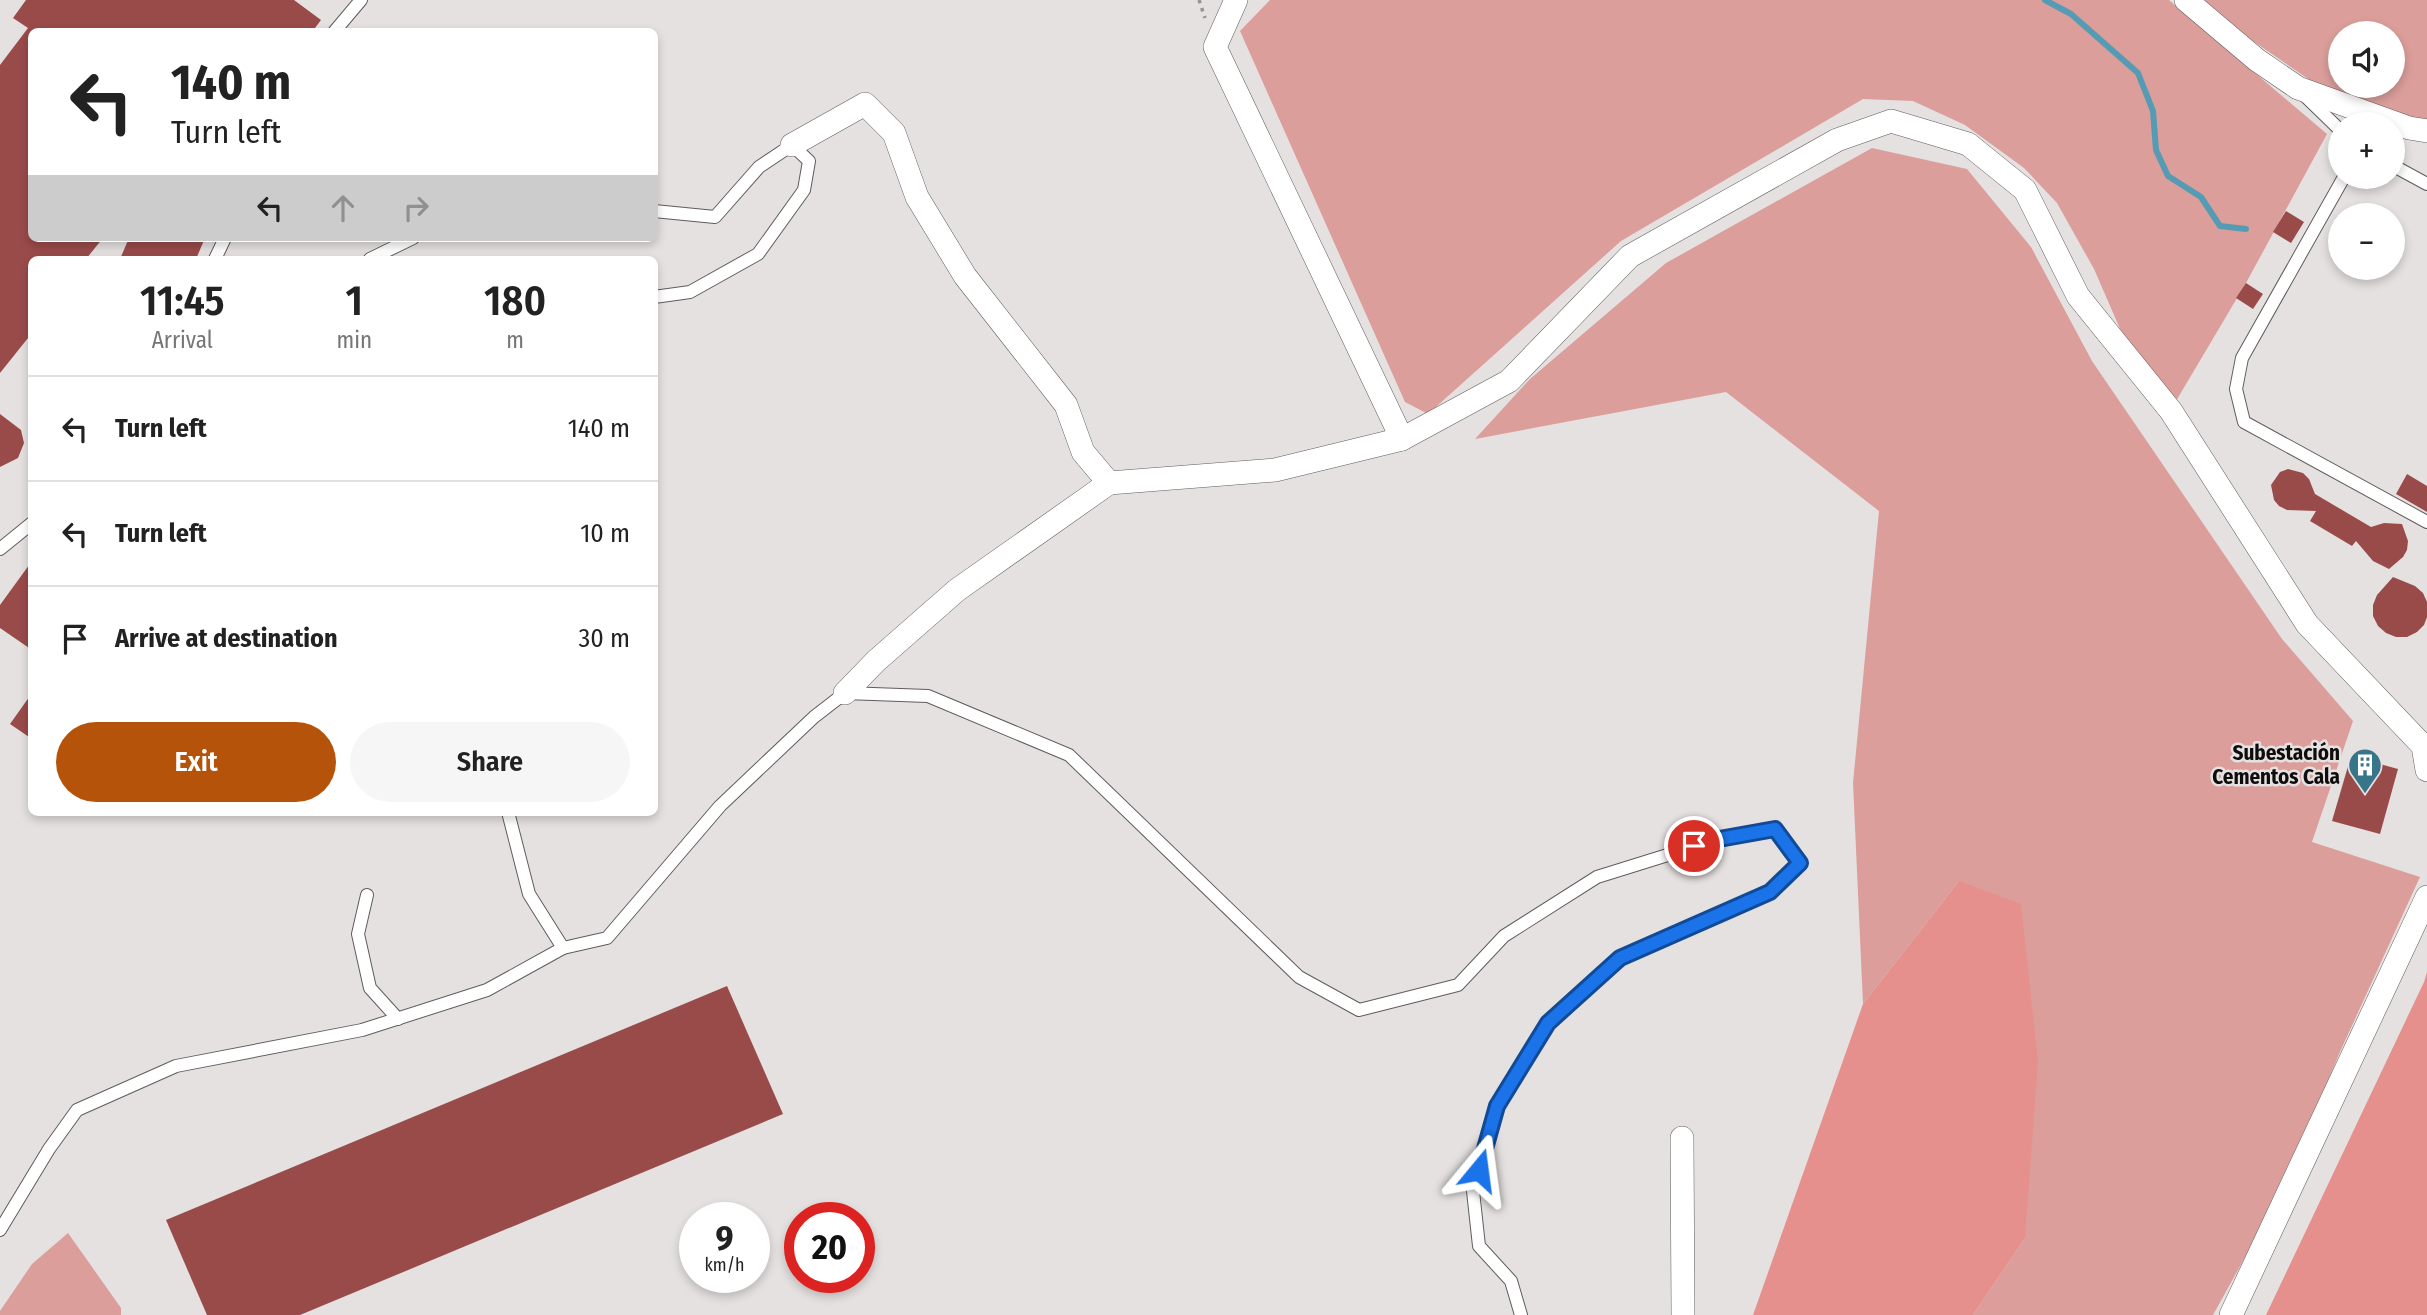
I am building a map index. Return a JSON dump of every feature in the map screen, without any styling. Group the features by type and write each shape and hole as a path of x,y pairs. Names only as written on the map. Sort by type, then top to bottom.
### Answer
{"street":[{"path":"1236,0 1215,47 1402,439"},
{"path":"2186,0 2257,60 2298,88 2409,128 2427,131"},
{"path":"792,145 864,104 894,133 918,197 965,276 1066,404 1083,452 1109,483"},
{"path":"845,693 876,661 957,590 1109,483 1275,470 1402,439 1509,381 1630,257 1837,140 1891,121 1968,144 2025,190 2078,296 2171,411 2308,624 2424,746 2427,770"},
{"path":"2231,1315 2427,897"},
{"path":"1682,1139 1683,1315"}],"lane":[{"path":"337,28 361,0"},
{"path":"2298,88 2328,118"},
{"path":"658,211 715,217 758,167 792,145 810,161 804,190 758,254 690,292 658,296"},
{"path":"2405,172 2427,184"},
{"path":"2337,189 2242,358 2236,389 2244,422 2427,523"},
{"path":"376,256 405,242"},
{"path":"0,549 28,526"},
{"path":"0,1230 49,1149 78,1110 176,1066 362,1030 487,990 563,948 607,938 720,806 814,717 845,693 928,696 1069,755 1299,977 1359,1010 1458,985 1504,936 1597,877 1719,839 1775,829 1800,863 1770,892 1620,958 1548,1023 1497,1106 1473,1191 1479,1246 1511,1281 1521,1315"},
{"path":"509,816 529,894 563,948"},
{"path":"367,895 358,934 370,988 398,1018"}],"shaded area":[{"path":"1270,0 2169,0 2327,134 2246,283 2176,401 2121,331 2094,269 2057,203 2024,168 1965,125 1913,101 1863,99 1621,241 1428,414 1405,402 1240,31"},
{"path":"2204,0 2427,0 2427,122 2405,115 2405,112 2396,112 2354,98 2405,98 2405,21 2328,21 2328,90 2320,87 2253,41"},
{"path":"1872,148 1967,169 2031,247 2092,361 2282,639 2353,721 2312,842 2420,877 2339,1054 2284,1187 2213,1315 1973,1315 2025,1238 1959,881 1863,1004 1853,783 1879,511 1726,392 1475,439 1530,379 1666,263"},
{"path":"1959,881 2021,904 2038,1062 2025,1238 1973,1315 1753,1315 1863,1004"},
{"path":"2427,972 2427,1315 2266,1315 2424,982"},
{"path":"68,1233 121,1308 121,1315 0,1315 0,1311 32,1264"}],"building":[{"path":"26,0 294,0 321,20 315,28 28,28 13,18"},
{"path":"28,28 28,242 100,242 88,256 28,256 28,338 0,373 0,65"},
{"path":"2286,211 2304,222 2291,243 2273,232"},
{"path":"127,242 203,242 197,256 121,256"},
{"path":"2246,283 2263,294 2253,309 2236,298"},
{"path":"0,414 21,430 24,443 18,458 0,467"},
{"path":"2288,469 2303,473 2309,479 2315,494 2371,527 2384,523 2402,524 2408,541 2403,557 2389,569 2373,561 2356,541 2352,546 2310,521 2316,511 2287,510 2279,506 2274,500 2271,485 2280,472"},
{"path":"2407,474 2427,486 2427,512 2396,494"},
{"path":"28,566 28,647 0,628 0,605"},
{"path":"2393,577 2415,586 2423,593 2427,602 2424,625 2407,637 2386,633 2378,626 2373,616 2377,595"},
{"path":"28,699 28,736 10,724"},
{"name":"Subestación Cementos Cala","path":"2351,756 2398,769 2380,834 2332,821"},
{"path":"727,986 783,1114 300,1315 207,1315 166,1220"}],"waterway":[{"path":"2045,0 2071,14 2138,73 2153,111 2156,150 2168,176 2201,197 2220,226 2246,229"}],"place":[{"name":"Subestación Cementos Cala","path":"2365,795"}],"route":[{"path":"1479,1170 1497,1106 1548,1023 1620,958 1770,892 1800,863 1775,829 1694,846"}]}
